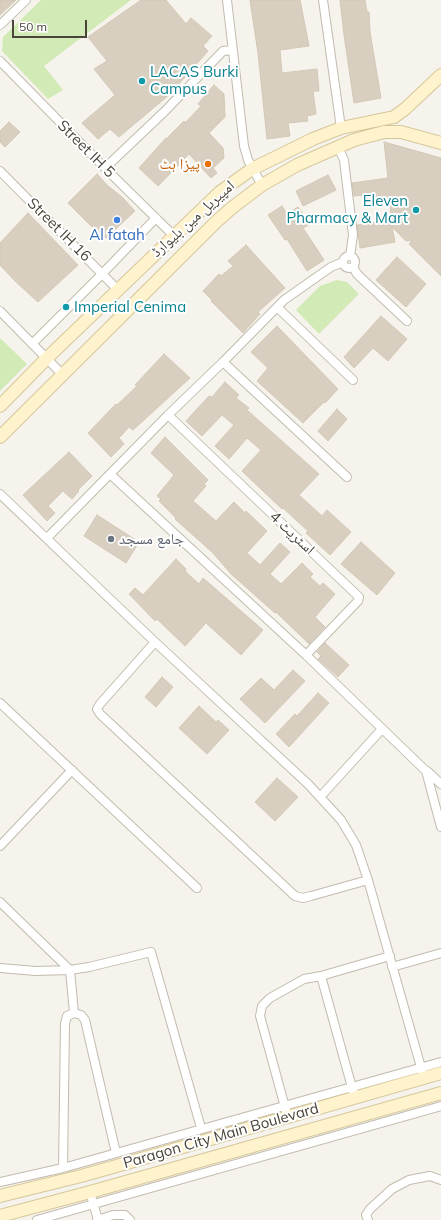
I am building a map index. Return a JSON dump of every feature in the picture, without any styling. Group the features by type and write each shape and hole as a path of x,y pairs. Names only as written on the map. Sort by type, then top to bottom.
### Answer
{"street":[{"path":"0,25 26,0"},
{"path":"227,0 244,146 252,169 262,185"},
{"path":"323,0 344,127 354,140"},
{"path":"105,168 164,112 224,51 233,50"},
{"name":"Street IH 5","path":"1,65 173,236"},
{"name":"امپیریل مین بلیوارڈ","path":"0,406 46,359 220,192 252,169 313,139 344,127 388,119 398,115 441,75"},
{"path":"0,437 217,221 262,185 298,166 354,140 384,132 401,132 441,143"},
{"path":"338,147 344,160 353,235 350,256"},
{"name":"Street IH 16","path":"0,171 118,290"},
{"path":"32,344 156,218"},
{"path":"47,538 284,300 332,267 343,262 344,258 350,256"},
{"path":"350,256 355,260 353,267"},
{"path":"343,262 346,267 353,267"},
{"path":"353,267 358,274 407,321"},
{"path":"277,307 353,380"},
{"path":"0,311 63,375"},
{"path":"223,362 347,477"},
{"name":"اسٹریٹ 4","path":"168,415 359,597 358,600 306,655"},
{"path":"110,474 306,655 441,784"},
{"path":"0,494 155,642 321,796 341,820 356,846 368,880 422,1073 441,1062"},
{"path":"155,642 100,704 97,709 100,714 295,896 303,898 368,880"},
{"path":"2,708 72,770 197,888"},
{"path":"321,796 382,729"},
{"path":"0,846 72,770"},
{"path":"426,771 440,814 441,827"},
{"path":"0,902 70,970 74,1013"},
{"path":"0,968 36,971 70,970 151,952 201,1128"},
{"path":"392,967 441,953"},
{"path":"288,1118 260,1016 262,1006 270,998 304,979 321,976 390,956"},
{"path":"0,1182 63,1168 284,1105 353,1092 321,976"},
{"path":"63,1168 65,1024 68,1016 74,1013 81,1015 85,1020 116,1153"},
{"name":"Paragon City Main Boulevard","path":"0,1196 86,1175 288,1118 353,1092 422,1073 441,1073"},
{"path":"0,1216 441,1093"},
{"path":"37,1220 441,1106"},
{"path":"84,1162 93,1205 98,1220 120,1214 125,1215 130,1220"},
{"path":"368,1220 366,1216 370,1209 392,1189 416,1178 430,1176 441,1180"}],"green space":[{"path":"41,0 131,0 44,66 63,90 48,99 2,51 3,37"},
{"path":"337,280 347,282 359,294 319,334 296,310 320,286"},
{"path":"0,338 27,364 0,391"}],"building":[{"path":"0,0 16,0 0,15"},
{"name":"LACAS Burki Campus","path":"141,0 166,0 186,24 191,18 212,36 203,46 208,51 170,94 119,137 110,129 98,139 82,123 115,95 94,69 107,61 88,37"},
{"path":"250,0 300,0 309,46 280,50 282,73 317,69 319,91 313,91 316,114 307,116 308,121 288,123 290,136 267,139 258,53"},
{"path":"340,0 365,0 367,12 369,12 370,32 381,98 354,103"},
{"path":"214,85 224,94 225,117 209,133 223,148 224,158 213,168 217,173 211,178 189,154 158,186 139,168 166,138 184,121 185,123 201,106 198,104"},
{"path":"9,122 20,132 5,147 0,142 0,131"},
{"name":"Eleven Pharmacy & Mart","path":"384,142 441,158 441,276 409,244 412,240 406,241 392,227 395,242 360,248 357,225 391,220 390,201 363,204 362,195 354,196 352,183 388,178"},
{"path":"97,174 135,211 106,238 94,225 92,227 68,203"},
{"path":"328,175 336,190 303,206 296,191"},
{"path":"282,206 287,214 298,207 310,224 303,228 324,260 307,271 287,239 285,240 268,215"},
{"path":"28,213 78,265 38,302 0,265 0,243"},
{"path":"246,245 285,288 258,312 260,314 243,333 203,291 219,274 221,276 233,266 228,261"},
{"path":"397,257 426,284 406,307 376,280"},
{"path":"381,316 407,339 388,361 373,348 354,368 344,357"},
{"path":"277,326 338,389 303,423 257,381 268,368 251,352"},
{"path":"164,354 190,378 133,430 129,427 119,438 124,444 111,457 88,433 116,404 117,405 137,386 135,385"},
{"path":"225,382 239,395 236,398 249,408 247,410 319,474 299,495 322,516 327,510 351,532 330,555 306,533 308,531 283,508 282,509 242,471 261,450 247,438 229,459 215,446 234,425 222,415 202,436 186,421 209,396 212,397"},
{"path":"337,409 347,419 328,441 318,431"},
{"path":"165,437 208,480 204,484 206,486 193,501 216,521 234,502 267,531 247,553 260,565 280,543 290,552 270,574 281,584 302,563 313,574 310,577 320,586 323,583 335,594 315,617 325,627 309,644 276,612 275,613 231,574 213,553 175,519 176,518 159,501 161,499 157,496 174,475 151,453"},
{"path":"69,452 92,476 78,490 79,491 72,499 63,491 48,506 55,513 47,521 23,495"},
{"name":"جامع مسجد","path":"97,515 139,542 126,563 84,536"},
{"path":"361,542 395,573 377,595 341,564"},
{"path":"176,559 186,569 185,571 199,584 203,578 263,630 241,655 206,623 185,646 157,619 155,621 129,594 135,588 143,595"},
{"path":"325,643 349,665 338,677 318,659 321,656 317,652"},
{"path":"293,670 305,681 265,723 240,699 261,678 274,690"},
{"path":"162,677 173,687 156,707 145,697"},
{"path":"318,693 329,703 289,747 276,734 295,714 297,716"},
{"path":"199,706 216,722 218,720 229,730 207,754 179,728"},
{"path":"277,778 298,797 275,821 255,802"}],"place":[{"name":"LACAS Burki Campus","path":"142,81"},
{"name":"پیزا ہٹ","path":"208,164"},
{"name":"Eleven Pharmacy & Mart","path":"416,210"},
{"name":"Al fatah","path":"117,220"},
{"name":"Imperial Cenima","path":"66,307"},
{"name":"جامع مسجد","path":"111,539"}]}
